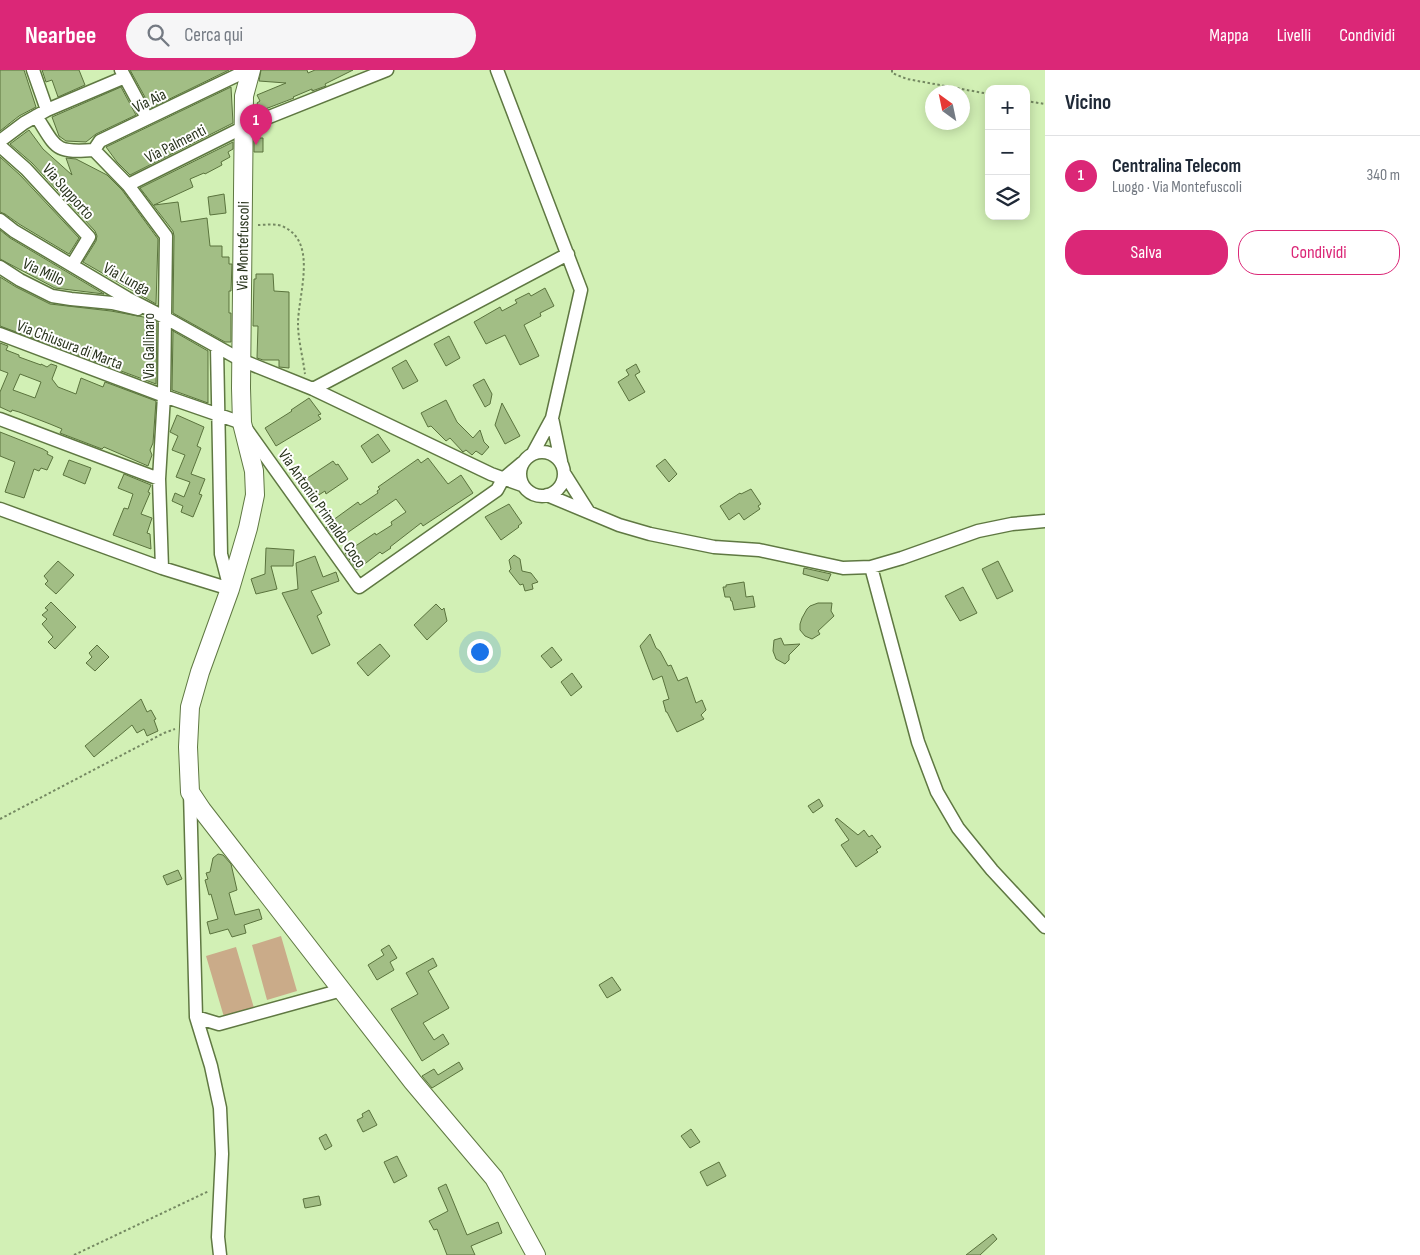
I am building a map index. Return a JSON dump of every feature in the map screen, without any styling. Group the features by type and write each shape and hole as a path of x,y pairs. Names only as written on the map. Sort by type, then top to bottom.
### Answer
{"main road":[{"name":"Via Montefuscoli","path":"190,792 188,747 190,707 200,672 230,589 248,528 255,495 254,471 242,423 241,360 242,225 240,128 249,70"},
{"path":"190,792 413,1082 494,1178 536,1255"}],"street":[{"path":"34,70 42,113 57,148 64,150 94,150"},
{"name":"Via Aia","path":"94,150 100,141 249,70"},
{"name":"Via Palmenti","path":"128,185 240,128 387,70"},
{"path":"497,70 582,290 552,418 533,453 503,479"},
{"path":"0,141 42,113 123,74 147,118"},
{"name":"Via Supporto","path":"0,146 26,169 89,238 72,266"},
{"name":"Via Gallinaro","path":"94,150 128,185 166,236 164,396 159,479 162,568"},
{"name":"Via Lunga","path":"0,220 14,231 72,266 241,360 313,389 503,479 522,485"},
{"path":"313,389 568,254"},
{"name":"Via Millo","path":"0,266 20,280 52,296 112,303 164,317"},
{"name":"Via Chiusura di Marta","path":"0,334 164,396 242,423"},
{"path":"217,347 221,554 230,589"},
{"path":"547,496 559,488 563,481 563,467 552,418"},
{"path":"0,419 159,479"},
{"name":"Via Antonio Primaldo Coco","path":"242,423 359,587 497,490 503,479"},
{"path":"533,453 545,451 557,456 588,511"},
{"path":"522,463 520,470 522,485 533,494 547,496 619,525 685,542 714,547 759,550 843,568 871,566 902,558 978,531 1012,524 1045,521"},
{"path":"0,509 162,568 230,589"},
{"path":"871,566 918,742 937,792 958,828 992,870 1045,927"},
{"path":"190,792 196,1017 211,1066 220,1108 222,1154 218,1237 220,1255"},
{"path":"196,1017 219,1024 342,990"}],"path":[{"path":"892,70 892,73 906,80 985,93"},
{"path":"1030,102 1045,104"},
{"path":"242,225 283,226 296,235 303,250 304,272 298,325 305,375 313,389"},
{"path":"0,819 164,733 189,724"},
{"path":"74,1255 220,1186"}],"shaded area":[{"path":"281,936 297,991 267,1000 252,945"},
{"path":"236,947 254,1008 224,1017 206,956"}],"building":[{"path":"0,70 24,70 36,107 19,116 0,131"},
{"path":"42,70 79,70 85,85 58,97 52,80 46,82"},
{"path":"130,70 229,70 151,108"},
{"path":"261,70 307,70 308,73 315,70 353,70 325,84 326,86 312,91 312,89 260,111 257,103 260,101 257,95 286,83 259,81"},
{"path":"121,87 136,115 96,134 86,142 66,141 59,136 52,117"},
{"path":"231,87 233,123 130,175 106,147"},
{"path":"29,130 43,149 72,175 66,158 76,159 107,175 122,190 158,239 156,304 83,262 96,241 95,231 32,163 10,144"},
{"path":"254,138 263,138 263,152 254,152"},
{"path":"233,142 233,149 228,152 230,157 221,162 222,165 190,179 193,187 154,205 178,202 181,222 207,218 210,246 222,246 222,257 229,257 229,264 232,264 231,291 229,291 231,342 225,342 173,313 173,231 140,188"},
{"path":"0,157 20,175 79,238 69,254 0,212"},
{"path":"224,194 226,213 210,215 208,197"},
{"path":"0,230 10,238 104,294 55,288 0,259"},
{"path":"256,274 273,274 274,291 289,292 289,368 279,367 279,360 257,358 258,326 253,326 254,279 256,279"},
{"path":"0,277 50,304 111,311 149,318 157,322 156,384 0,326"},
{"path":"545,288 554,306 540,313 541,316 524,325 539,356 520,365 505,335 486,344 474,322 500,307 502,311 517,303 515,300 529,293 531,296"},
{"path":"173,331 208,351 208,403 172,390"},
{"path":"449,336 460,358 446,366 434,344"},
{"path":"0,343 8,346 6,350 19,355 19,357 47,367 51,364 57,366 52,379 58,387 76,394 81,378 103,387 105,382 156,401 153,443 150,450 152,455 148,466 104,447 102,449 60,433 62,429 50,424 0,407 0,392 8,373 0,370","holes":["20,374 41,382 35,398 13,390"]},
{"path":"406,360 418,381 403,389 392,368"},
{"path":"636,364 640,372 635,375 645,392 629,401 618,382 629,375 626,370"},
{"path":"484,379 492,394 490,404 485,407 473,385"},
{"path":"309,398 321,414 318,415 321,419 276,446 265,428"},
{"path":"446,400 457,422 473,438 480,430 484,442 489,447 482,455 476,451 472,455 466,450 463,452 450,438 446,441 431,426 428,427 421,413"},
{"path":"502,403 520,436 505,444 495,425"},
{"path":"177,415 204,427 197,446 201,448 191,474 205,479 199,494 202,495 193,517 181,512 183,506 172,501 175,493 184,497 190,482 176,477 185,455 172,450 178,436 170,432"},
{"path":"0,432 43,449 53,457 47,470 41,468 39,471 34,469 24,498 5,492 15,462 0,456"},
{"path":"378,434 390,451 372,463 361,446"},
{"path":"428,458 448,484 461,475 473,493 423,526 421,523 391,548 382,554 380,552 357,570 345,553 375,533 376,535 392,525 391,522 406,512 396,499 337,540 326,527 358,502 360,505 378,493 377,491 380,489 378,487 418,459 421,463"},
{"path":"665,459 677,474 669,482 656,466"},
{"path":"69,460 91,468 85,484 63,475"},
{"path":"333,461 336,465 338,464 348,479 326,494 325,491 314,498 303,481"},
{"path":"124,474 151,485 148,492 150,493 141,514 152,518 147,533 150,534 151,549 113,535 124,508 128,509 133,494 118,488"},
{"path":"751,489 761,504 758,506 760,509 744,520 739,513 729,520 720,506 740,493"},
{"path":"509,504 522,523 501,540 485,517"},
{"path":"266,548 294,550 293,566 271,566 277,589 256,594 251,579 265,574"},
{"path":"514,555 520,559 522,571 531,573 538,582 532,584 533,589 525,591 523,584 520,585 509,571 511,569 509,560"},
{"path":"315,556 323,577 336,572 339,581 311,591 322,613 317,616 330,645 312,654 282,593 298,589 296,563"},
{"path":"58,561 74,575 56,594 45,584 48,581 44,576"},
{"path":"998,561 1013,591 997,599 982,569"},
{"path":"804,568 831,574 828,581 803,574"},
{"path":"744,582 746,597 753,596 755,607 734,610 730,597 725,597 723,587"},
{"path":"963,587 977,613 960,621 945,596"},
{"path":"51,602 76,627 55,649 48,642 53,637 42,624 47,619 42,615 48,610 45,608"},
{"path":"818,603 832,603 831,611 834,616 818,631 820,634 812,639 805,636 800,630 800,624 807,609"},
{"path":"436,604 442,610 444,608 447,621 427,640 414,625"},
{"path":"650,634 656,648 660,651 668,666 671,665 678,681 687,677 696,703 702,700 706,710 701,715 704,719 677,732 666,712 663,701 669,699 662,676 653,680 640,646"},
{"path":"781,638 784,645 800,644 789,655 789,660 785,664 776,659 773,651 774,640"},
{"path":"380,644 390,656 368,676 357,663"},
{"path":"97,645 109,657 95,671 86,663 92,657 89,653"},
{"path":"552,647 562,660 551,668 541,656"},
{"path":"572,673 582,687 571,696 561,682"},
{"path":"141,699 147,712 151,710 156,719 154,720 158,731 147,736 144,729 137,733 132,725 94,757 85,746"},
{"path":"819,799 823,806 813,813 808,806"},
{"path":"837,818 858,835 864,830 869,837 872,835 881,847 876,850 878,852 856,867 841,845 849,840 835,820"},
{"path":"218,854 223,855 231,864 237,890 229,893 235,915 259,909 262,919 244,925 246,933 232,937 228,929 210,934 207,922 218,919 205,880 208,879 206,873 210,872 213,858"},
{"path":"178,870 182,879 167,885 163,876"},
{"path":"389,945 397,958 390,962 394,970 377,980 368,965 384,955 381,950"},
{"path":"433,958 437,966 428,971 449,1008 423,1023 434,1040 443,1034 449,1044 422,1061 391,1009 418,994 406,973"},
{"path":"612,977 621,990 607,998 599,985"},
{"path":"459,1062 463,1069 432,1088 422,1076 434,1069 438,1075"},
{"path":"369,1110 377,1125 363,1132 357,1120 363,1117 362,1114"},
{"path":"691,1129 700,1142 690,1148 681,1136"},
{"path":"326,1134 332,1146 325,1150 319,1138"},
{"path":"397,1156 407,1176 394,1183 384,1162"},
{"path":"719,1162 726,1176 707,1186 700,1172"},
{"path":"446,1184 467,1235 498,1222 502,1233 471,1246 475,1255 447,1255 437,1229 434,1230 429,1221 448,1211 438,1188"},
{"path":"319,1196 321,1205 305,1208 303,1199"},
{"path":"993,1234 997,1239 980,1255 966,1255"}],"place":[{"name":"Centralina Telecom","path":"256,145"}]}
